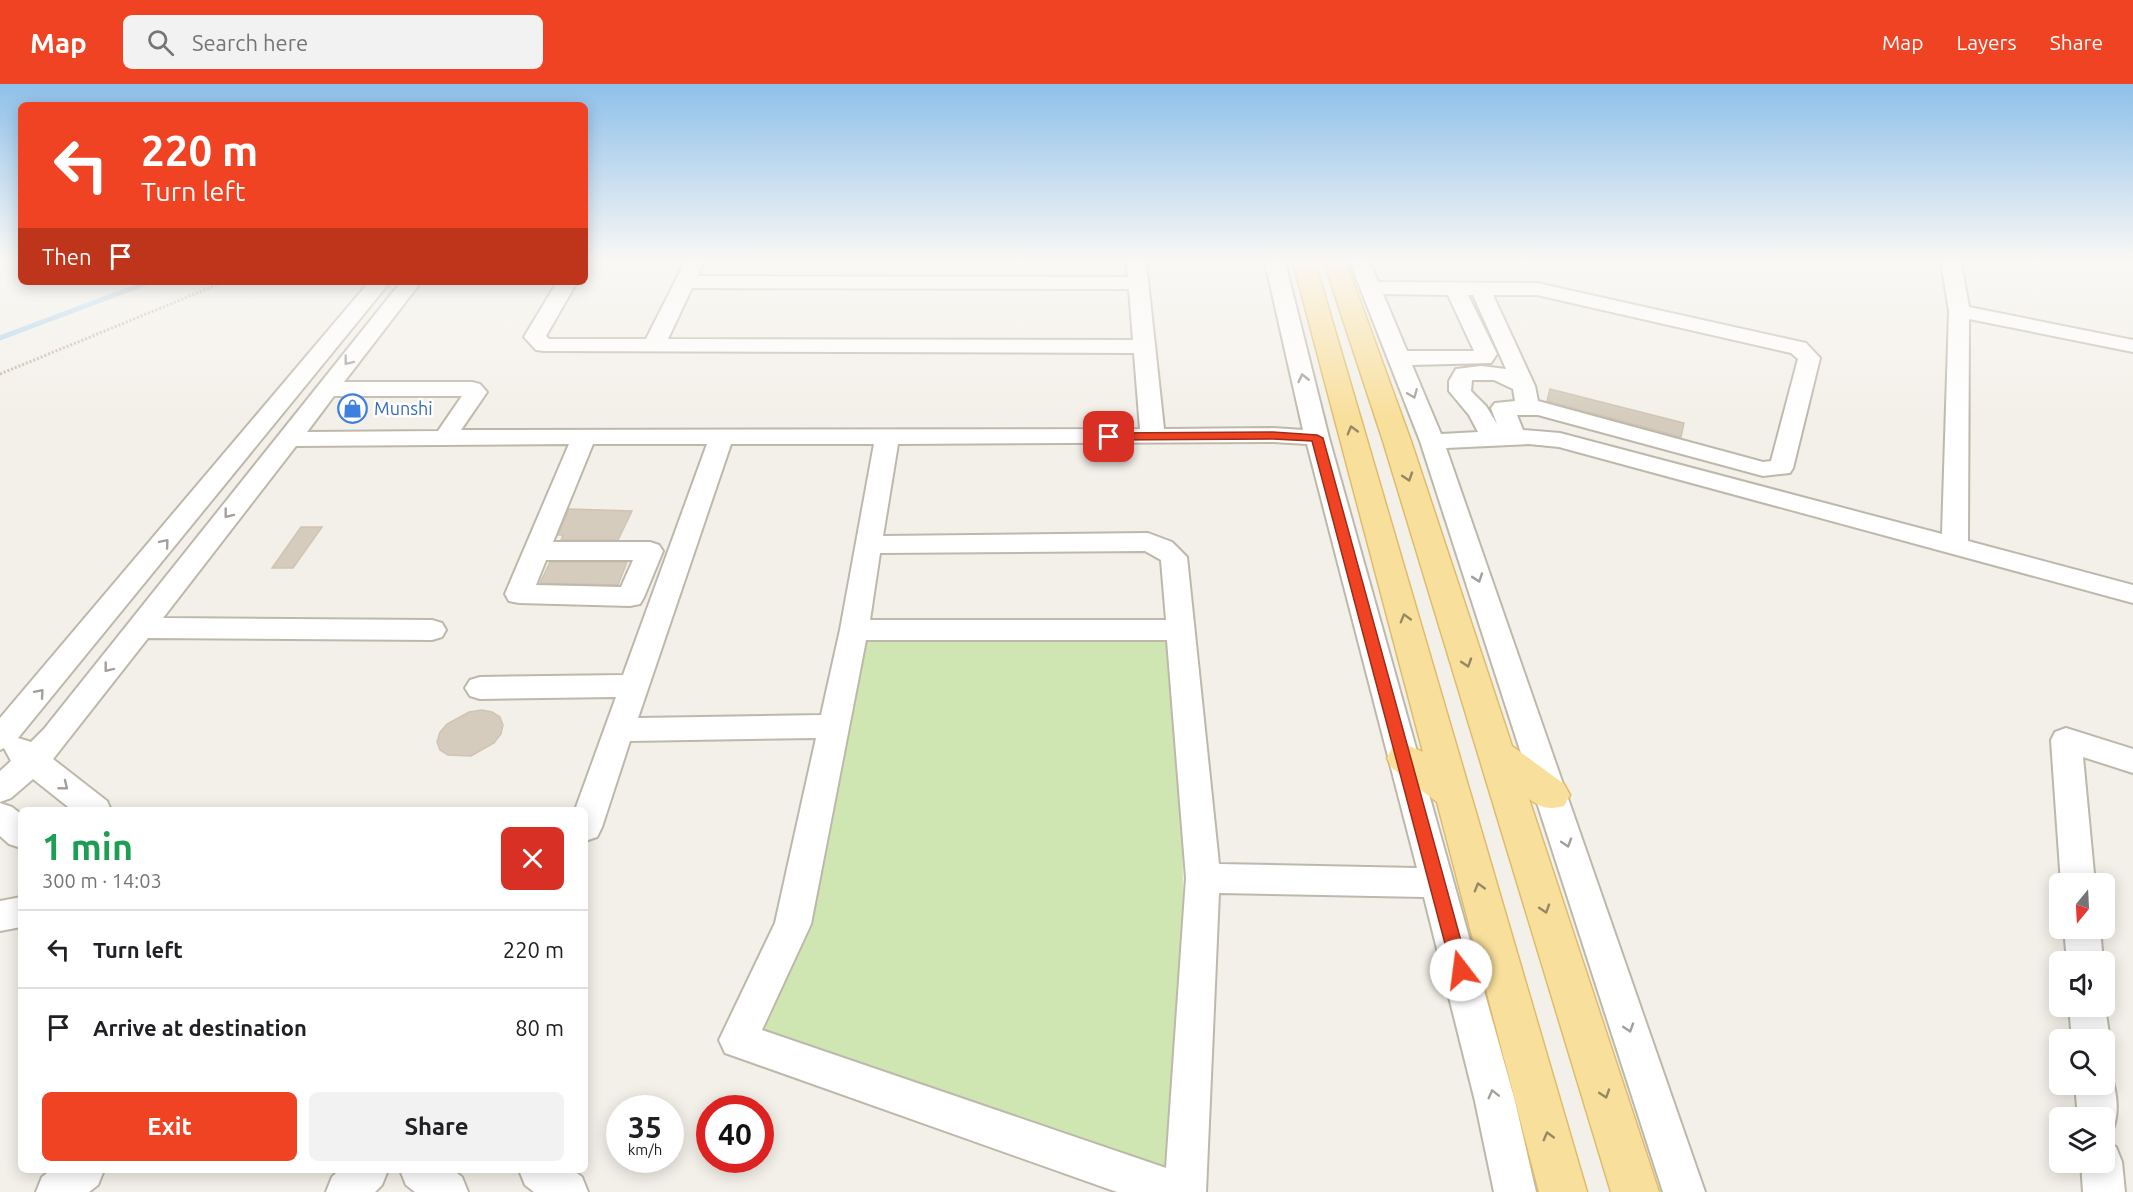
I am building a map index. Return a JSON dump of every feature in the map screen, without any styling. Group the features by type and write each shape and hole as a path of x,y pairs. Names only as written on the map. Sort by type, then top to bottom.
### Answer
{"main road":[{"path":"1319,314 1563,1192"},
{"path":"1353,314 1397,441 1635,1192"},
{"path":"1496,754 1551,795"},
{"path":"1405,758 1454,795"}],"street":[{"path":"91,807 1,737 61,668 354,314"},
{"path":"0,789 33,761 386,314"},
{"path":"549,314 535,337 540,343 551,346 1144,346"},
{"path":"654,345 670,314"},
{"path":"1141,314 1154,436"},
{"path":"1287,314 1317,438 1405,758 1495,1101 1515,1192"},
{"path":"1381,314 1432,441 1684,1192"},
{"path":"1399,358 1483,358 1486,354 1467,314"},
{"path":"1491,314 1525,397"},
{"path":"1503,437 1463,396 1459,382 1464,374 1490,372 1507,376 1525,397 1539,408 1773,470 1781,468 1809,358 1798,348 1650,314"},
{"path":"1955,546 1959,314"},
{"path":"1972,314 2133,346"},
{"path":"326,390 472,389 476,392 445,437"},
{"path":"1503,437 1503,408 1525,397"},
{"path":"286,439 1273,435 1317,438"},
{"path":"537,551 584,436"},
{"path":"588,819 722,436"},
{"path":"1432,441 1503,437 1560,440 2133,594"},
{"path":"887,438 854,630 832,726 793,924 738,1040 1176,1192"},
{"path":"869,545 1155,543 1174,557 1203,878 1185,1192"},
{"path":"139,628 432,630"},
{"path":"854,630 1181,630"},
{"path":"480,688 636,686"},
{"path":"620,730 832,726"},
{"path":"2077,873 2066,740 2133,760"},
{"path":"0,816 18,831"},
{"path":"1203,878 1438,883"},
{"path":"0,916 18,913"},
{"path":"57,1192 79,1173"},
{"path":"347,1192 364,1173"},
{"path":"425,1173 447,1192"},
{"path":"544,1173 567,1192"},
{"path":"2102,1173 2104,1192"}],"path":[{"path":"0,374 147,314"}],"green space":[{"path":"854,630 1181,630 1185,1192 738,1040 816,886"}],"building":[{"path":"1550,389 1684,423 1681,437 1547,401"},
{"path":"569,509 632,511 618,540 561,540 563,535 558,535"},
{"path":"301,527 322,527 293,568 272,568"},
{"path":"550,562 627,562 618,585 540,583"},
{"path":"482,710 500,717 503,725 501,734 494,743 471,756 448,755 440,750 437,742 440,732 447,724 469,712"}],"waterway":[{"path":"0,338 65,314"}],"place":[{"name":"Munshi","path":"353,408"}],"route":[{"path":"1109,437 1273,435 1317,438 1461,970"}]}
